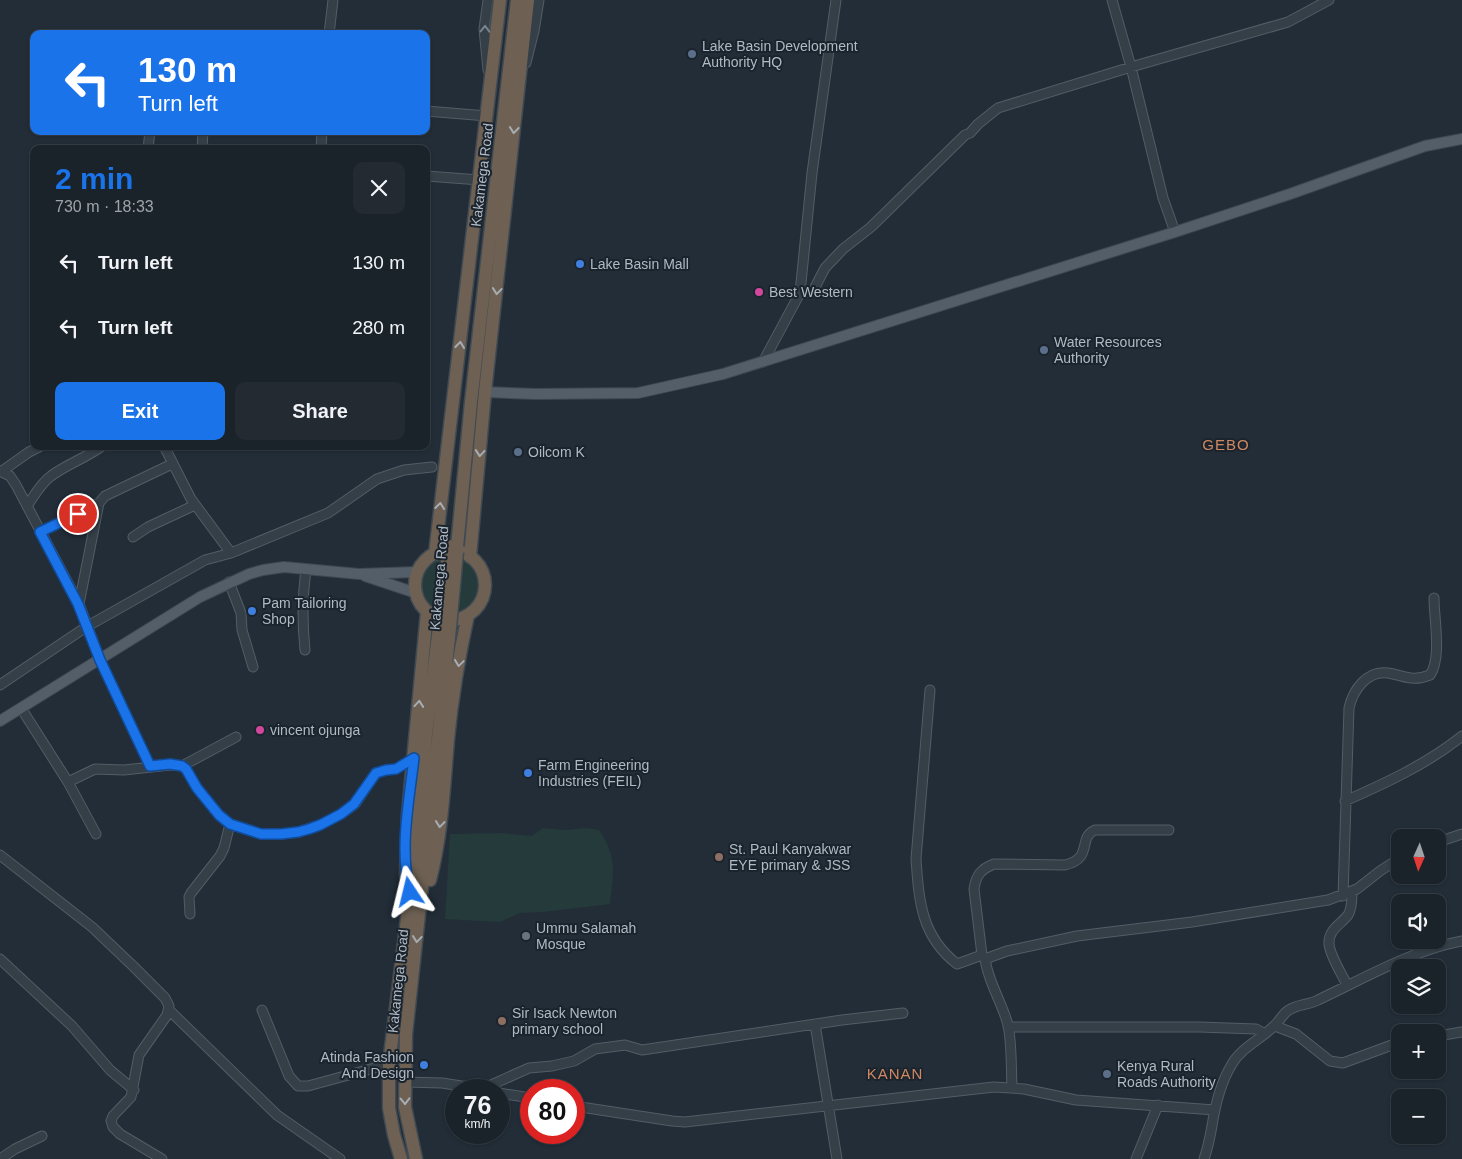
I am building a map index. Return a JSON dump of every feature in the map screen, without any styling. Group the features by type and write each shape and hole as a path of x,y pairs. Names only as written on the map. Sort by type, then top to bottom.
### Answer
{"highway":[{"path":"434,554 500,0"},
{"name":"Kakamega Road","path":"416,1159 405,1108 406,1034 426,735 449,546 487,183 512,0"},
{"name":"Kakamega Road","path":"416,891 450,628 472,392 517,0"},
{"path":"470,557 485,392 528,0"},
{"path":"452,550 470,557 480,567 484,577 485,588 482,599 468,615 458,619 447,620 427,612 420,603 416,593 415,582 417,572 423,562 434,554 452,550"},
{"path":"402,1159 394,1135 389,1108 389,1064 416,891 406,874 405,855 427,612"},
{"path":"416,891 430,880 434,864 440,829 448,736 468,615"}],"main road":[{"path":"485,392 536,394 638,393 723,374 1175,232 1425,146 1462,140"},
{"path":"0,721 200,597 229,582 263,570 284,567 359,574 417,572"},
{"path":"359,574 416,593"}],"street":[{"path":"329,30 333,0"},
{"path":"488,0 484,29 490,93"},
{"path":"517,95 534,31 539,0"},
{"path":"763,362 800,293 812,173 836,0"},
{"path":"1112,0 1131,67 1163,198 1175,232"},
{"path":"800,293 813,291 826,268 843,249 871,228 965,135 970,133 998,108 1288,22 1329,0"},
{"path":"430,111 487,116"},
{"path":"430,176 480,180"},
{"path":"32,450 1,471 10,476 78,604 100,660 150,766"},
{"path":"27,506 50,476 96,450"},
{"path":"166,450 195,505 231,553"},
{"path":"40,532 99,503 105,496 172,464"},
{"path":"0,685 86,627 205,560 231,553 328,513 377,479 404,470 432,467"},
{"path":"78,604 99,503"},
{"path":"133,537 148,527 195,505"},
{"path":"305,650 302,608 306,569"},
{"path":"229,582 241,613 242,630 253,667"},
{"path":"1343,896 1350,699 1361,683 1373,675 1390,674 1415,679 1430,675 1435,666 1436,649 1434,598"},
{"path":"930,690 916,859 922,913 929,930 943,953 957,964 1077,936 1192,922 1328,900 1352,892 1391,862"},
{"path":"21,708 68,782 96,834"},
{"path":"1345,802 1429,760 1462,736"},
{"path":"182,766 236,738"},
{"path":"68,782 95,769 124,770 170,764 182,766 219,815 230,824 261,834 298,832 320,825 354,804 376,773 396,769 414,758"},
{"path":"190,914 189,897 220,856 230,824"},
{"path":"1012,1087 1008,1027 983,957 974,889 976,879 985,867 994,864 1072,864 1078,861 1089,832 1094,830 1169,830"},
{"path":"1446,839 1462,834"},
{"path":"0,855 92,927 165,998 169,1010 277,1115 340,1159"},
{"path":"1347,985 1330,949 1329,942 1334,928 1348,914 1352,892"},
{"path":"1204,1159 1209,1145 1220,1091 1233,1062 1274,1026 1289,1010 1311,1003 1423,950 1462,941"},
{"path":"0,959 72,1026 110,1070 134,1090"},
{"path":"162,1159 120,1134 112,1124 111,1117 131,1097 140,1055 168,1015 169,1010"},
{"path":"262,1010 289,1076 298,1086 308,1086 389,1064"},
{"path":"506,1079 529,1068 552,1066 574,1060 595,1048 625,1045 642,1050 815,1024 904,1014"},
{"path":"815,1024 837,1159"},
{"path":"1008,1027 1199,1026 1256,1029 1265,1034"},
{"path":"1274,1026 1296,1034 1334,1063 1343,1063 1391,1045"},
{"path":"1446,1035 1462,1032"},
{"path":"405,1082 445,1083"},
{"path":"585,1108 685,1122 985,1088 1012,1087 1076,1100 1215,1110"},
{"path":"1136,1159 1158,1105"},
{"path":"0,1159 42,1136"}],"green space":[{"path":"449,556 460,558 473,569 478,585 476,596 465,609 449,614 438,612 425,601 420,585 422,574 433,561"},
{"path":"543,828 566,830 587,828 599,830 612,857 613,874 610,904 520,913 500,922 445,919 450,834 501,833 532,836"}],"place":[{"name":"Lake Basin Development Authority HQ","path":"692,54"},
{"name":"Lake Basin Mall","path":"580,264"},
{"name":"Best Western","path":"759,292"},
{"name":"Water Resources Authority","path":"1044,350"},
{"name":"Oilcom K","path":"518,452"},
{"name":"Pam Tailoring Shop","path":"252,611"},
{"name":"vincent ojunga","path":"260,730"},
{"name":"Farm Engineering Industries (FEIL)","path":"528,773"},
{"name":"St. Paul Kanyakwar EYE primary & JSS","path":"719,857"},
{"name":"Ummu Salamah Mosque","path":"526,936"},
{"name":"Sir Isack Newton primary school","path":"502,1021"},
{"name":"Atinda Fashion And Design","path":"424,1065"},
{"name":"Kenya Rural Roads Authority","path":"1107,1074"}],"district":[{"name":"GEBO","path":"1226,444"},
{"name":"KANAN","path":"895,1073"}],"route":[{"path":"78,514 40,532 78,604 100,660 150,766 170,764 182,766 219,815 230,824 261,834 281,834 309,829 341,814 363,794 368,782 376,773 396,769 414,758 405,855 406,874 410,892"}]}
